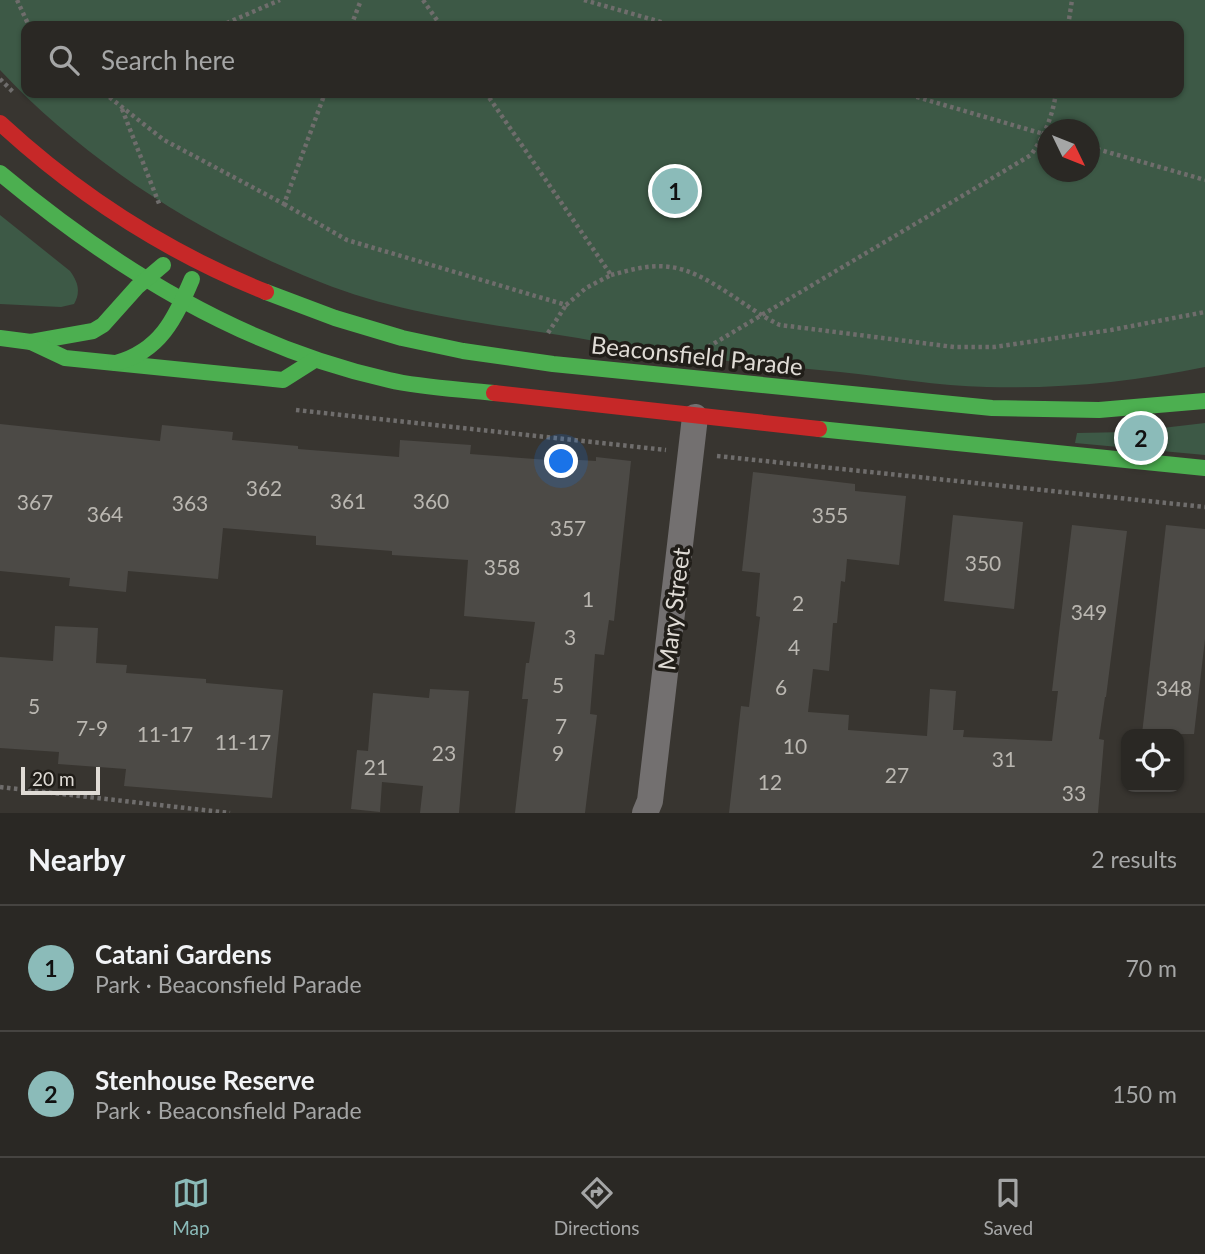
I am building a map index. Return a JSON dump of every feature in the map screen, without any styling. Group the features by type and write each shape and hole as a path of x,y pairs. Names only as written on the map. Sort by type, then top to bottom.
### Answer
{"main road":[{"name":"Beaconsfield Parade","path":"0,123 79,190 199,264 322,314 368,330 420,343 522,359 986,409 1132,408 1205,401"},
{"path":"0,173 49,214 145,280 222,322 313,360 392,381 695,417 1042,454 1205,468"},
{"path":"0,338 31,342 98,329 145,280 179,253"},
{"path":"116,363 138,357 152,346 173,320 199,264"},
{"path":"31,342 65,358 283,380 313,360"}],"street":[{"name":"Mary Street","path":"650,809 695,417"}],"path":[{"path":"17,0 27,21"},
{"path":"232,21 280,0"},
{"path":"353,21 361,0"},
{"path":"423,0 438,21"},
{"path":"584,0 658,21"},
{"path":"1069,21 1072,0"},
{"path":"110,98 164,139 347,240 566,304"},
{"path":"284,204 323,98"},
{"path":"489,98 611,275"},
{"path":"920,98 1037,132"},
{"path":"1052,119 1055,98"},
{"path":"122,109 162,210"},
{"path":"697,353 1031,155 1037,147"},
{"path":"1100,150 1205,180"},
{"path":"559,338 546,337 566,304 586,288 611,275 638,268 671,267 707,280 761,316 780,325 954,347 995,347 1111,330 1205,312"},
{"path":"293,410 1205,507"},
{"path":"0,787 230,813"}],"green space":[{"path":"0,0 1205,0 1205,367 1069,386 950,385 678,355 415,311 320,282 232,242 190,219 109,166 28,98 1184,98 1184,21 21,21 21,91 0,70"},
{"path":"0,215 70,271 78,287 74,304 61,307 0,304"},
{"path":"1205,423 1205,455 1075,443 1077,433 1128,432"}],"building":[{"path":"0,424 160,441 162,425 233,432 232,440 298,446 298,449 399,457 400,440 471,445 470,454 562,461 596,461 596,457 631,461 614,621 609,620 604,655 595,654 590,714 597,715 585,813 515,813 528,699 522,699 535,622 464,616 468,560 392,555 392,551 316,545 316,536 223,528 218,579 128,571 126,592 69,586 70,578 0,571"},
{"path":"753,472 855,484 855,491 906,496 899,565 847,559 845,582 841,581 837,623 833,623 829,671 813,669 808,712 849,715 848,730 927,736 930,689 956,691 953,730 964,730 963,737 1052,741 1058,691 1052,691 1072,525 1127,531 1099,739 1104,740 1098,813 729,813 741,706 749,707 760,617 756,616 760,573 742,571"},
{"path":"953,515 1023,522 1014,609 944,601"},
{"path":"1166,525 1205,529 1205,639 1194,734 1184,734 1184,729 1143,729"},
{"path":"55,626 98,628 96,663 127,665 126,673 206,679 206,683 283,690 272,798 124,786 126,769 58,764 59,752 0,748 0,657 53,661"},
{"path":"430,689 469,691 459,813 420,813 423,786 382,782 380,812 351,809 357,750 368,751 373,693 429,698"}],"traffic: fast":[{"path":"0,173 44,208 135,272 232,325 335,366 428,387 494,393"},
{"path":"0,338 31,342 93,331 103,325 137,287 163,265"},
{"path":"116,363 131,358 155,342 172,320 192,279"},
{"path":"266,292 335,318 402,338 463,351 553,364 992,408 1099,410 1205,401"},
{"path":"31,342 65,358 283,380 313,361"},
{"path":"819,429 1205,468"}],"traffic: jam":[{"path":"0,123 61,175 125,220 193,259 266,292"},
{"path":"494,393 819,429"}],"place":[{"name":"Catani Gardens","path":"675,191"},
{"name":"Stenhouse Reserve","path":"1141,438"}]}
